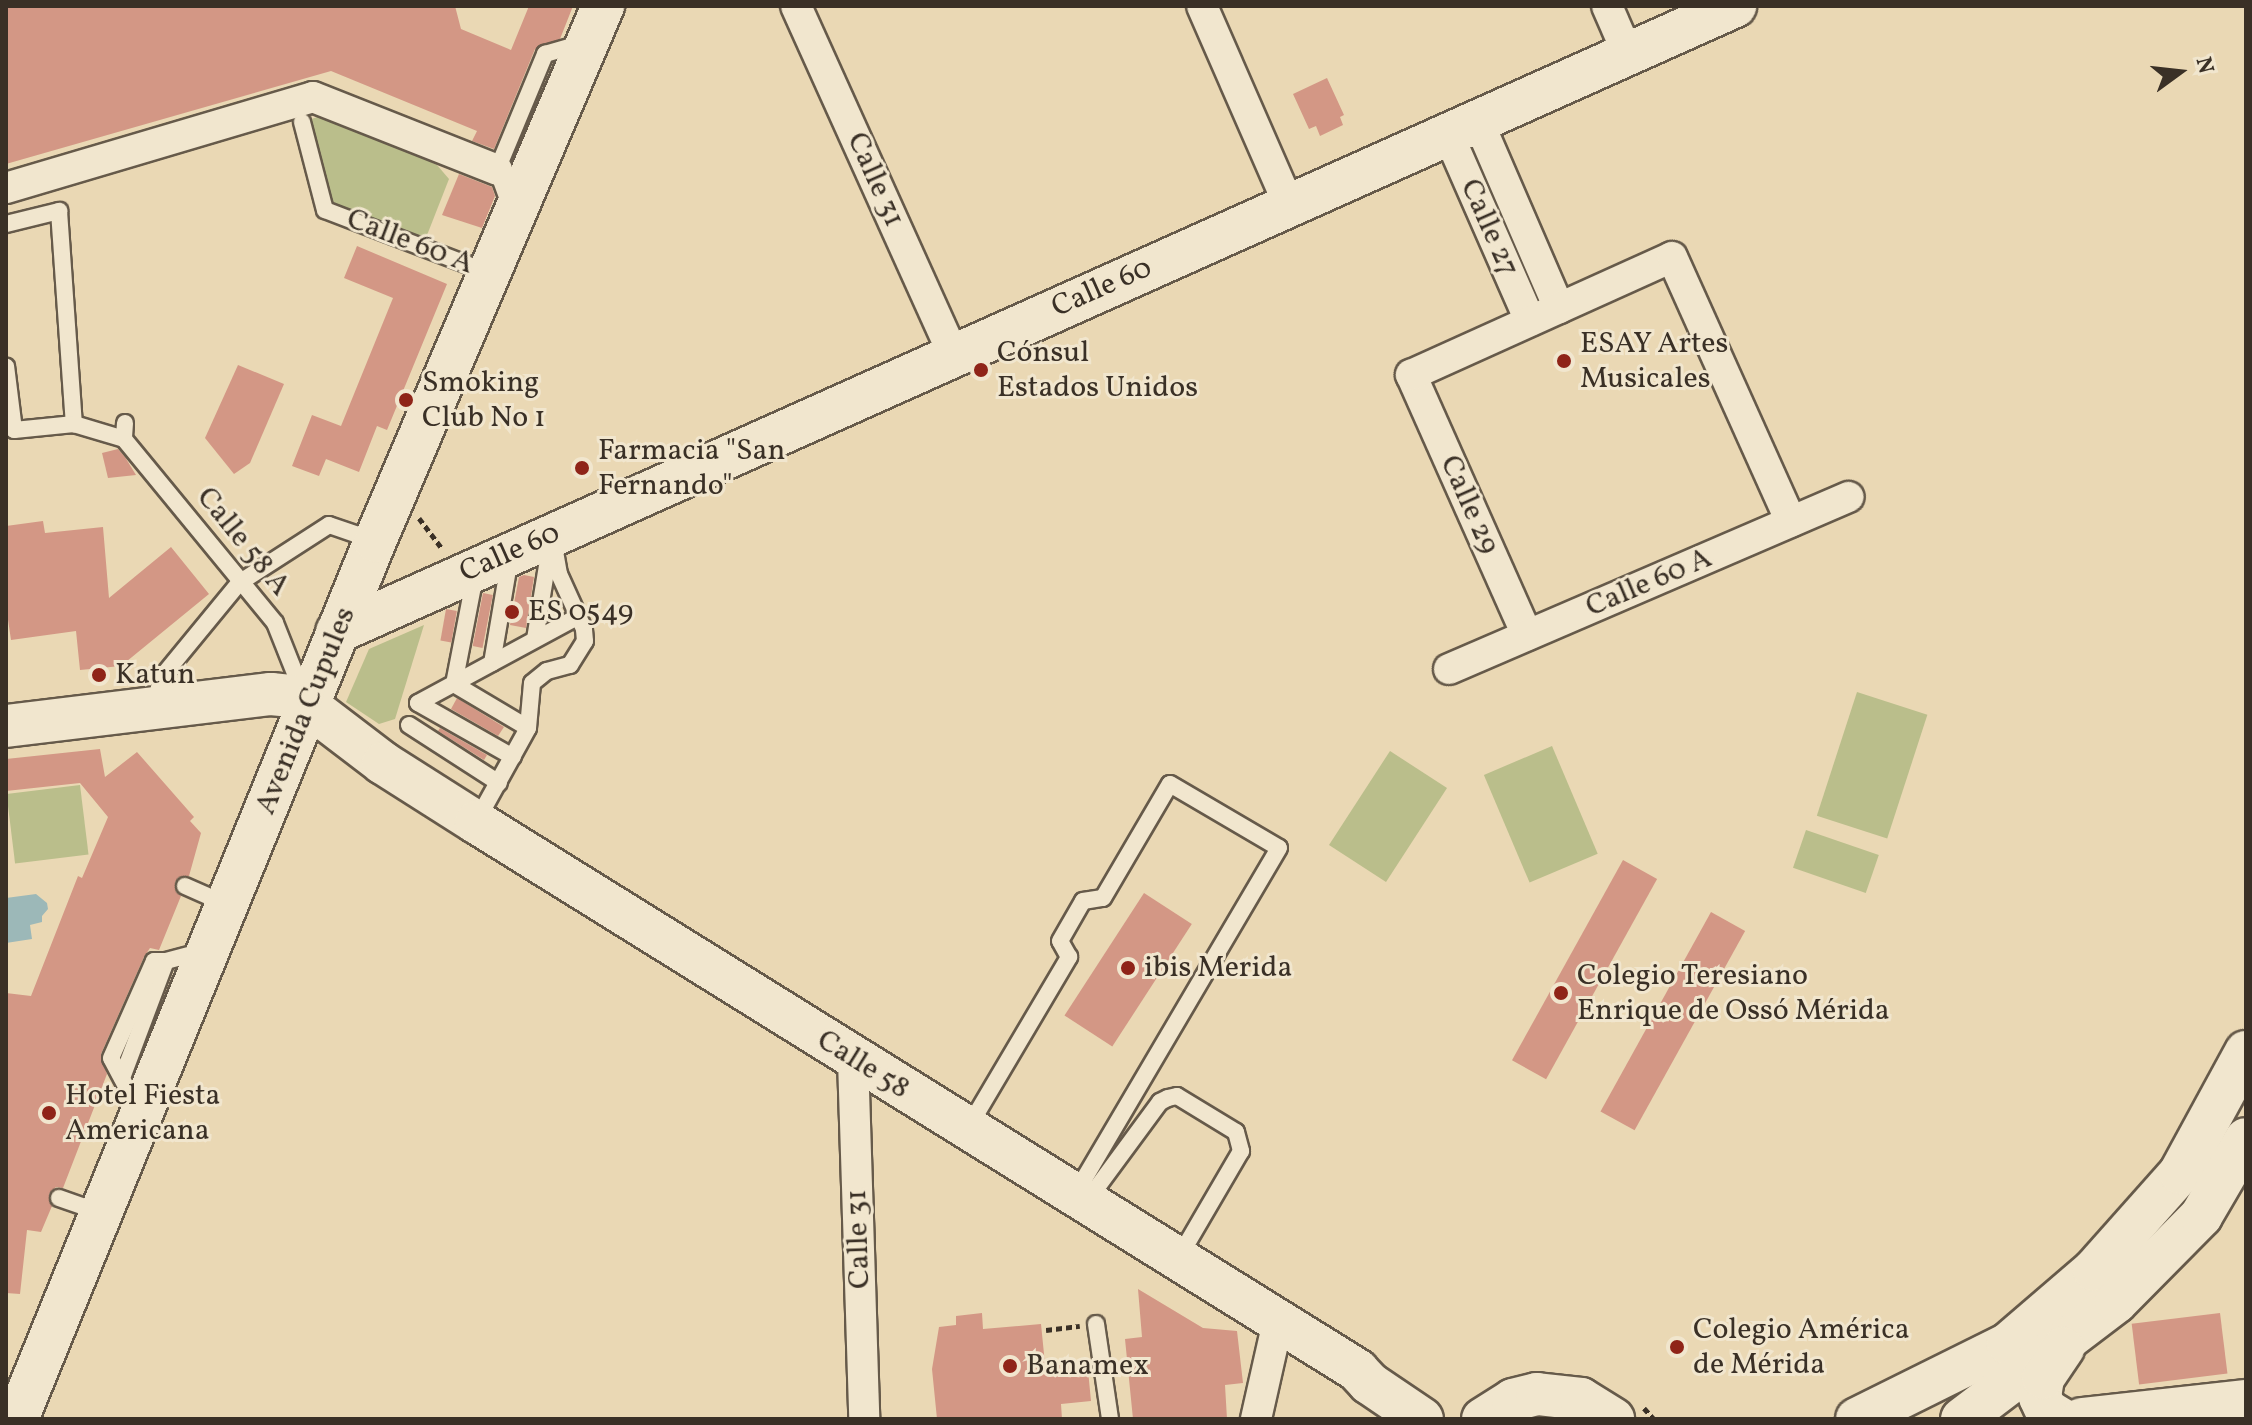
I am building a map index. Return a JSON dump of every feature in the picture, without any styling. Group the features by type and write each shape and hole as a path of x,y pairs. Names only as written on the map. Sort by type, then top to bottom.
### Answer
{"street":[{"path":"1202,6 1289,205"},
{"path":"1607,6 1628,54"},
{"name":"Calle 60","path":"337,632 477,556 552,533 1735,6"},
{"name":"Calle 31","path":"807,9 953,354"},
{"name":"Avenida Cupules","path":"17,1419 337,632 513,211 595,24"},
{"path":"6,188 313,97 497,170"},
{"name":"Calle 27","path":"1463,127 1559,308"},
{"name":"Calle 27","path":"1463,127 1530,321"},
{"path":"1530,321 1672,257 1791,522"},
{"name":"Calle 29","path":"1527,635 1411,375 1530,321"},
{"name":"Calle 60 A","path":"1449,669 1849,497"},
{"path":"6,726 271,694 290,696 307,705"},
{"name":"Calle 58","path":"307,705 383,763 853,1059 1357,1370 1369,1383 1422,1419"},
{"path":"1857,1419 2008,1344 2094,1270 2180,1173 2246,1052"},
{"name":"Calle 31","path":"853,1059 864,1419"},
{"path":"1962,1419 2116,1302 2201,1216 2246,1139"},
{"path":"1256,1419 1278,1321"},
{"path":"2061,1419 2046,1410 2040,1397 2043,1378 2071,1337"},
{"path":"1483,1419 1513,1400 1537,1394 1581,1399 1613,1419"},
{"path":"2082,1419 2246,1401"}],"lane":[{"path":"513,211 497,170 545,54 595,24"},
{"name":"Calle 60 A","path":"302,122 325,210 489,273"},
{"path":"6,224 59,211 74,424 14,430 6,366"},
{"name":"Calle 58 A","path":"74,424 125,431 239,583 275,623 307,705"},
{"path":"155,710 161,678 239,583 329,525 375,541"},
{"path":"476,822 528,728 532,683 547,671 570,665 581,653 585,641 579,616 559,574 552,533"},
{"path":"535,639 552,533"},
{"path":"477,556 492,663"},
{"path":"454,684 477,556"},
{"path":"513,757 418,703 579,616"},
{"path":"454,684 528,728"},
{"path":"409,725 499,783"},
{"path":"967,1129 1069,957 1060,941 1083,901 1103,898 1170,784 1279,848 1080,1199"},
{"path":"185,886 227,905"},
{"path":"142,1115 122,1078 166,961 209,949"},
{"path":"1080,1199 1160,1102 1177,1096 1236,1132 1241,1151 1178,1259"},
{"path":"59,1198 102,1212"},
{"path":"1096,1324 1110,1419"}],"path":[{"path":"418,516 477,556"},
{"path":"1046,1330 1096,1324"}],"green space":[{"path":"330,113 437,165 449,179 422,248 325,210 302,122"},
{"path":"424,625 395,719 379,724 346,702 369,649"},
{"path":"1857,692 1927,715 1887,839 1817,816"},
{"path":"1552,746 1598,854 1530,883 1484,775"},
{"path":"1390,751 1447,788 1386,882 1329,845"},
{"path":"80,785 89,854 15,863 7,794"},
{"path":"1806,830 1879,855 1866,893 1793,868"}],"water":[{"path":"36,894 47,903 48,909 42,916 42,922 30,925 32,939 6,943 6,898"}],"building":[{"path":"6,6 455,6 461,29 511,50 529,6 573,6 560,39 535,49 494,149 472,141 477,131 331,71 6,164"},
{"path":"1327,78 1344,115 1340,117 1343,125 1320,136 1316,126 1309,129 1293,94"},
{"path":"459,174 492,187 495,196 482,228 442,215"},
{"path":"357,246 447,284 387,430 377,426 359,472 326,459 319,476 292,466 312,415 341,426 393,298 344,278"},
{"path":"238,365 284,384 250,463 234,474 205,438"},
{"path":"118,449 136,475 108,478 102,453"},
{"path":"43,521 45,533 103,527 109,598 171,547 209,594 121,666 80,670 76,631 11,640 6,606 6,526"},
{"path":"519,577 534,577 526,628 510,625"},
{"path":"483,593 493,595 483,648 473,646"},
{"path":"446,609 457,611 451,642 440,641"},
{"path":"457,698 504,727 498,736 451,709"},
{"path":"440,728 487,755 484,760 438,731"},
{"name":"Hotel Fiesta Americana","path":"100,749 105,777 137,752 194,817 190,821 201,833 189,876 179,877 175,882 176,892 181,896 159,950 150,948 144,957 101,1054 107,1074 63,1188 56,1187 49,1194 52,1206 41,1232 27,1230 20,1294 6,1293 6,993 31,996 78,876 82,878 108,817 80,783 6,791 6,759"},
{"path":"1623,860 1657,879 1546,1079 1512,1060"},
{"path":"1144,893 1192,924 1112,1046 1064,1015"},
{"path":"1711,912 1745,931 1635,1130 1600,1111"},
{"path":"1138,1289 1203,1328 1237,1331 1243,1383 1225,1385 1227,1419 1133,1419 1125,1339 1142,1337"},
{"name":"Banamex","path":"982,1313 983,1329 1041,1324 1045,1364 1087,1360 1091,1401 1061,1404 1062,1419 937,1419 932,1369 939,1327 956,1325 956,1316"},
{"path":"2220,1313 2227,1374 2139,1384 2132,1324"}],"place":[{"name":"ESAY Artes Musicales","path":"1564,361"},
{"name":"Cónsul Estados Unidos","path":"981,370"},
{"name":"Smoking Club No 1","path":"406,400"},
{"name":"Farmacia \"San Fernando\"","path":"582,468"},
{"name":"ES 0549","path":"512,612"},
{"name":"Katun","path":"99,675"},
{"name":"ibis Merida","path":"1128,968"},
{"name":"Colegio Teresiano Enrique de Ossó Mérida","path":"1561,993"},
{"name":"Hotel Fiesta Americana","path":"49,1113"},
{"name":"Colegio América de Mérida","path":"1677,1347"},
{"name":"Banamex","path":"1010,1366"}]}
